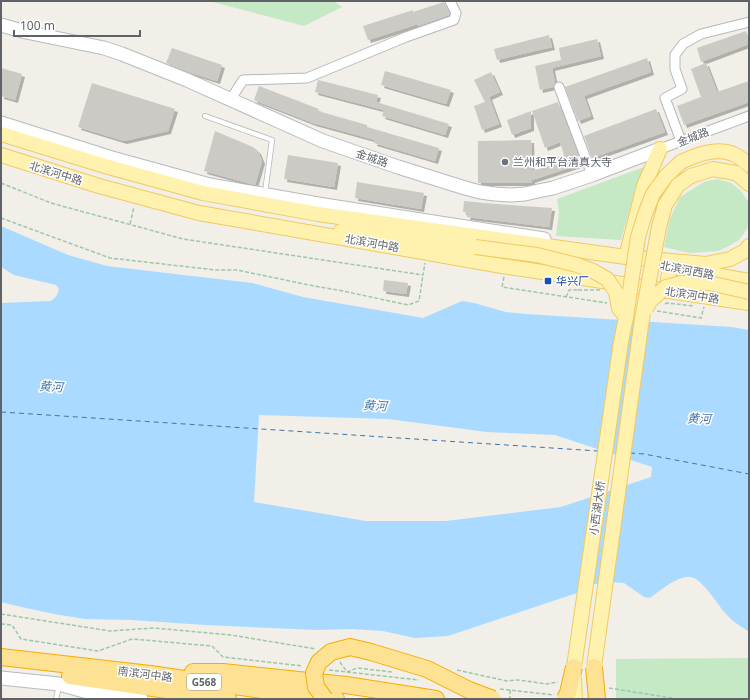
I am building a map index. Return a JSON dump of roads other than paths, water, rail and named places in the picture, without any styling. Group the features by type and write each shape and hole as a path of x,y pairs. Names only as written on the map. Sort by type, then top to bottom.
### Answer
{"highway":[{"path":"325,699 316,687 314,673 319,662 331,652 350,647 427,669 468,690 496,694"},
{"name":"南滨河中路","path":"1,657 150,674 336,699"},
{"path":"559,697 568,693 574,667"},
{"path":"594,667 603,694"},
{"name":"南滨河中路","path":"1,668 72,676 222,699"},
{"path":"150,674 223,672 346,685 436,699"}],"main road":[{"name":"北滨河中路","path":"1,134 105,166 203,193 318,214 626,257"},
{"path":"660,149 644,186 626,257 706,264 730,259 745,251 749,246"},
{"name":"小西湖大桥","path":"575,699 574,667 620,350 638,237 645,214 653,194 666,176 681,162 697,155 720,151 734,154 749,165"},
{"name":"北滨河中路","path":"1,155 99,186 199,213 502,266 749,303"},
{"path":"642,319 658,227 665,205 678,185 691,176 713,169 736,173 749,184"},
{"path":"289,229 368,232 537,255 577,265 593,271 607,279 616,292 618,308 626,317"},
{"name":"北滨河西路","path":"626,257 700,273 749,281"},
{"path":"666,291 670,267"},
{"path":"642,319 650,301 666,287 681,283 708,283 749,292"},
{"name":"小西湖大桥","path":"588,699 594,667 642,319"}],"street":[{"path":"231,100 243,80 307,78 406,36 454,20 456,12 450,1"},
{"path":"681,141 665,98 682,89 675,69 675,55 683,44 701,34 749,22"},
{"name":"金城路","path":"1,26 110,50 187,80 323,141 465,188 495,194 525,194 552,188 592,175 749,116"},
{"path":"559,87 592,175"},
{"path":"1,123 112,158 203,182 324,205 576,244 626,257"},
{"path":"1,678 59,684 91,693 141,699"}],"lane":[{"path":"205,116 272,140 265,194"},
{"path":"56,699 59,684"}],"water":[{"name":"黄河","path":"1,226 68,255 107,266 252,283 303,297 423,318 462,301 506,312 732,327 749,330 749,632 729,618 701,583 691,577 676,580 650,598 644,597 624,583 612,582 595,584 577,593 448,636 415,638 383,631 351,629 317,630 132,620 85,619 54,614 1,602 1,303 50,301 54,299 59,289 56,285 14,275 1,267","holes":["259,415 388,419 487,432 555,435 652,467 651,477 561,507 446,521 366,521 254,502"]}],"place":[{"name":"兰州和平台清真大寺","path":"505,162"},
{"name":"华兴厂","path":"548,281"}]}
